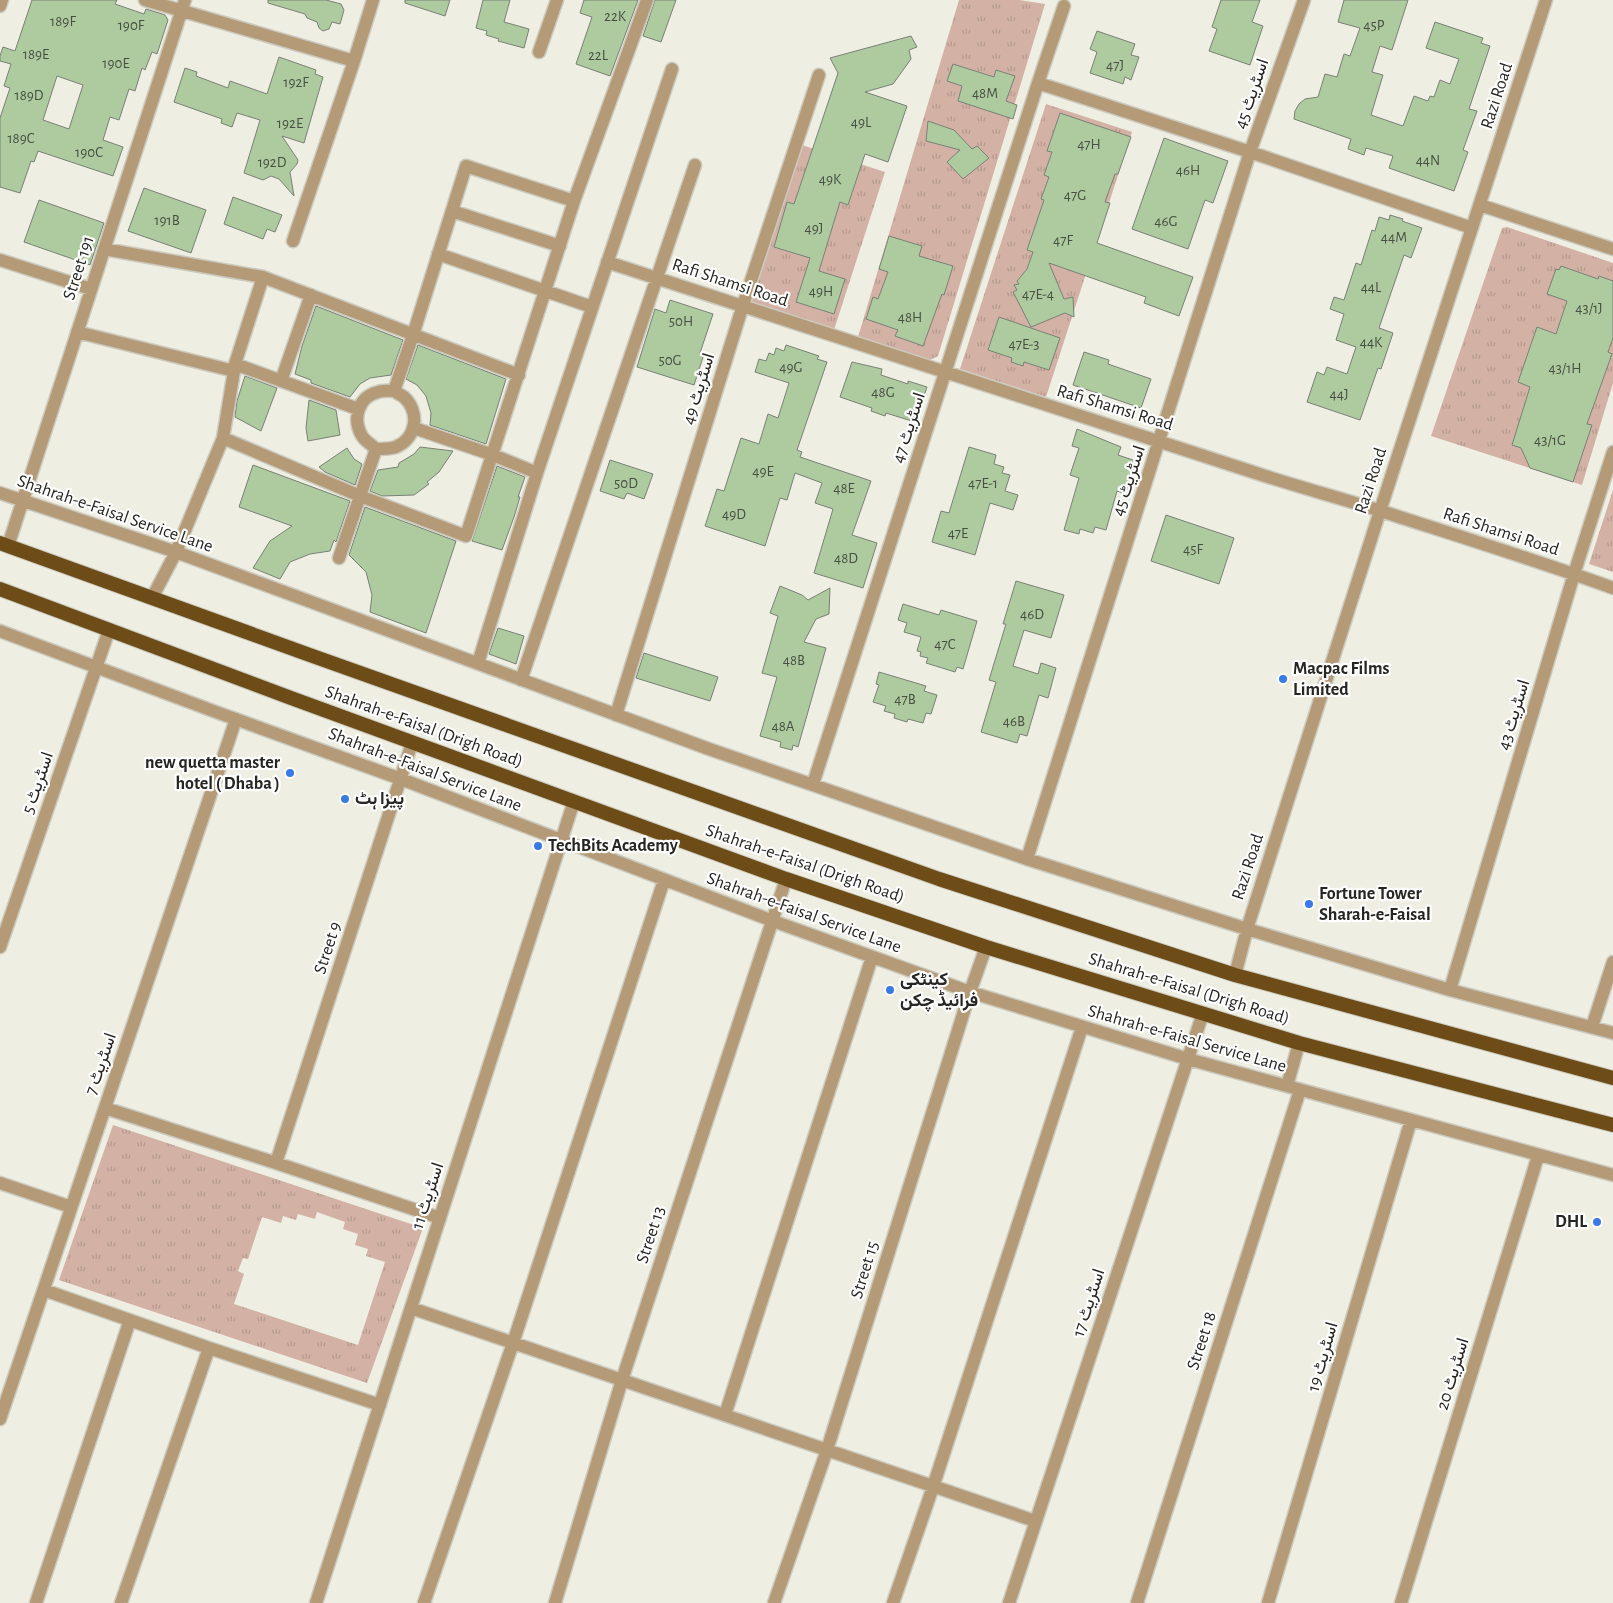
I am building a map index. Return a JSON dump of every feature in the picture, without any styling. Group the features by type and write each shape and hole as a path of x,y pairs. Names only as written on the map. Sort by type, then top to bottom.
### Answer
{"highway":[{"name":"Shahrah-e-Faisal (Drigh Road)","path":"4,545 930,876 1235,975 1613,1078"},
{"name":"Shahrah-e-Faisal (Drigh Road)","path":"0,589 412,743 786,879 986,947 1299,1043 1613,1125"}],"street":[{"path":"0,6 2,0"},
{"path":"145,0 183,5 354,61"},
{"path":"292,242 373,0"},
{"path":"539,52 557,0"},
{"path":"223,438 360,496 466,536 574,201 647,0"},
{"name":"اسٹریٹ 45","path":"1027,859 1250,152 1304,0"},
{"name":"Razi Road","path":"1235,975 1247,928 1380,511 1546,0"},
{"name":"Street 191","path":"4,545 22,502 183,5"},
{"name":"اسٹریٹ 47","path":"813,784 1064,6"},
{"path":"478,663 592,307 672,69"},
{"name":"اسٹریٹ 49","path":"616,715 743,306 819,75"},
{"path":"1038,83 1250,152 1472,228"},
{"path":"521,680 695,165"},
{"path":"394,391 466,166 574,201"},
{"path":"1480,205 1613,248"},
{"path":"452,211 560,246"},
{"path":"104,249 263,277 518,375"},
{"path":"438,254 592,307"},
{"path":"0,260 91,289"},
{"name":"Rafi Shamsi Road","path":"607,262 1613,588"},
{"path":"152,598 176,552 223,438 234,367 263,277"},
{"path":"281,381 311,295"},
{"path":"77,332 234,367 281,381 358,409"},
{"path":"394,391 405,398 413,410 414,428 409,437 398,446 376,449 362,436 356,420 358,409 366,398 378,392 394,391"},
{"path":"414,428 493,455 538,473"},
{"path":"340,558 376,449"},
{"name":"اسٹریٹ 43","path":"1450,990 1574,574 1613,452"},
{"name":"Shahrah-e-Faisal Service Lane","path":"0,493 22,502 176,552 616,715 1027,859 1450,990 1613,1033"},
{"name":"اسٹریٹ 5","path":"0,947 109,630"},
{"name":"Shahrah-e-Faisal Service Lane","path":"0,631 401,779 773,922 970,992 1188,1059 1613,1175"},
{"name":"اسٹریٹ 7","path":"0,1419 236,719"},
{"name":"Street 9","path":"276,1163 412,743"},
{"name":"اسٹریٹ 11","path":"316,1603 574,801"},
{"name":"Street 13","path":"555,1603 622,1380 786,879"},
{"path":"424,1603 513,1343 664,880"},
{"name":"Street 15","path":"774,1603 827,1450 970,992 986,947"},
{"path":"725,1415 872,957"},
{"path":"1592,1027 1613,962"},
{"name":"اسٹریٹ 17","path":"1009,1603 1203,1013"},
{"path":"893,1603 933,1486 1082,1027"},
{"path":"1287,1086 1299,1043"},
{"name":"Street 18","path":"1137,1603 1300,1090"},
{"path":"105,1108 440,1218"},
{"name":"اسٹریٹ 19","path":"1268,1603 1411,1120"},
{"name":"اسٹریٹ 20","path":"1401,1603 1538,1156"},
{"path":"0,1183 71,1208"},
{"path":"44,1290 380,1405"},
{"path":"411,1308 1035,1521"},
{"path":"36,1603 130,1320"},
{"path":"120,1603 209,1348"}],"green space":[{"path":"959,0 1019,0 1045,4 938,356 930,360 858,337"},
{"path":"1046,104 1132,132 1046,397 960,369"},
{"path":"802,145 885,172 834,330 751,303"},
{"path":"1507,227 1613,263 1613,383 1582,485 1431,436 1502,228"},
{"path":"1613,490 1613,572 1589,564"},
{"path":"113,1125 423,1228 367,1383 59,1280","holes":["317,1212 345,1222 343,1229 358,1234 355,1245 368,1249 366,1256 385,1262 358,1345 234,1304 244,1274 238,1271 243,1258 248,1259 262,1217 281,1223 283,1216 296,1220 298,1214 315,1219"]}],"building":[{"path":"32,0 117,0 115,4 144,14 146,9 165,15 168,20 157,54 152,52 145,70 142,68 135,91 129,89 119,120 110,117 103,140 123,147 113,176 38,151 34,162 31,161 20,193 0,187 0,118 10,88 4,86 11,64 0,61 0,56 3,47 15,51","holes":["57,76 83,85 69,129 43,120"]},
{"path":"268,0 326,0 341,4 344,10 340,24 332,22 329,29 323,31 319,28 317,22 307,18 305,14 268,3"},
{"path":"405,0 450,0 445,16 405,3"},
{"path":"483,0 510,0 504,22 529,29 524,48 498,41 499,39 486,35 487,31 476,28"},
{"path":"584,0 638,0 610,76 576,64 592,17 580,13"},
{"path":"655,0 676,0 661,42 643,36"},
{"path":"1221,0 1260,0 1252,22 1263,26 1250,65 1209,51 1217,29 1212,27"},
{"path":"1344,0 1408,0 1392,50 1380,46 1372,72 1383,75 1371,115 1403,126 1414,96 1428,101 1430,96 1434,97 1440,80 1450,84 1459,59 1426,48 1435,22 1483,38 1481,43 1490,46 1469,109 1477,111 1463,150 1468,152 1454,191 1389,168 1393,156 1366,148 1364,155 1348,149 1351,139 1294,119 1295,111 1299,104 1305,99 1318,97 1325,74 1337,77 1344,54 1350,56 1360,28 1338,22"},
{"path":"1097,31 1135,44 1131,55 1139,57 1131,80 1125,77 1123,84 1090,73 1097,52 1090,49"},
{"path":"911,36 917,47 909,50 911,59 893,84 865,92 907,106 888,162 865,154 848,205 840,202 819,271 845,279 834,314 796,302 810,258 774,247 787,202 794,204 838,73 830,58"},
{"path":"279,57 316,70 315,74 323,77 304,143 282,136 298,160 290,172 294,196 279,179 271,176 263,180 244,173 260,120 237,113 232,127 221,123 222,119 174,102 185,68 197,72 196,76 228,88 230,81 267,94"},
{"path":"953,64 994,77 996,70 1015,76 1006,101 1017,105 1013,119 958,101 962,86 947,81"},
{"path":"1060,113 1131,137 1118,174 1115,174 1105,202 1110,203 1097,243 1193,277 1179,316 1144,303 1146,297 1049,263 1064,299 1073,297 1074,317 1065,313 1031,327 1013,292 1017,290 1014,285 1019,284 1017,281 1027,269 1033,252 1027,250 1044,200 1041,199 1049,177 1044,175 1052,152 1047,151"},
{"path":"928,121 954,130 972,149 977,146 989,158 963,179 947,162 960,150 926,141"},
{"path":"1164,138 1228,161 1213,203 1205,200 1188,249 1132,229"},
{"path":"144,188 206,210 191,253 128,231"},
{"path":"233,197 282,215 275,232 267,229 263,239 224,224"},
{"path":"39,200 104,223 90,265 24,242"},
{"path":"1390,215 1422,228 1411,258 1404,255 1379,328 1393,333 1381,369 1378,368 1360,420 1307,402 1317,372 1324,375 1327,367 1347,374 1356,347 1336,340 1344,314 1330,309 1334,297 1344,300 1356,263 1361,265 1372,230 1375,231 1379,217 1389,220"},
{"path":"889,236 922,246 919,256 953,266 944,295 942,294 923,346 895,336 898,330 866,319 873,297 878,299 888,272 879,269"},
{"path":"1561,266 1598,279 1599,276 1613,281 1613,338 1608,352 1612,354 1587,424 1592,425 1573,482 1530,468 1521,448 1512,445 1530,387 1518,382 1537,327 1556,334 1567,301 1547,294 1556,269 1559,270"},
{"path":"670,300 713,314 700,353 704,354 694,385 637,367 655,309 666,313"},
{"path":"316,306 403,340 391,375 370,378 360,384 350,397 311,383 311,380 295,374 302,346"},
{"path":"999,317 1060,338 1049,370 1024,362 1023,366 1011,362 1012,358 988,350"},
{"path":"418,345 506,379 486,444 430,425 431,413 426,396 417,385 406,379"},
{"path":"786,345 819,356 817,359 827,362 797,450 802,452 800,457 871,481 852,535 877,543 863,588 814,573 833,509 815,503 822,483 795,473 787,500 780,498 765,546 705,526 717,489 724,491 741,438 759,444 768,414 778,418 789,383 755,372 759,359 766,361 769,353 774,355 776,348 784,351"},
{"path":"1084,352 1109,360 1108,364 1151,379 1141,408 1073,385"},
{"path":"852,362 882,369 881,375 908,384 908,381 927,387 915,422 886,413 885,416 871,411 872,408 840,397"},
{"path":"245,376 277,388 261,431 235,417 237,401"},
{"path":"309,400 336,410 340,435 308,441 306,428"},
{"path":"1077,429 1121,447 1118,455 1136,461 1126,494 1117,491 1106,530 1095,527 1093,533 1080,529 1079,534 1064,530 1079,478 1070,475 1079,448 1072,446"},
{"path":"420,447 453,451 439,472 427,482 429,484 414,495 382,496 370,491 378,470 398,467 399,463 414,454"},
{"path":"969,447 996,455 994,464 1004,467 1002,473 1010,475 1005,491 1018,495 1013,510 990,503 975,555 932,542 941,511 949,513"},
{"path":"347,448 354,459 362,464 355,485 325,472 319,467"},
{"path":"610,460 653,474 644,499 627,493 624,499 600,491"},
{"path":"253,465 350,501 336,542 334,540 330,551 310,554 290,562 280,579 253,568 270,541 292,526 239,507"},
{"path":"497,466 525,477 514,517 502,550 472,541"},
{"path":"365,507 456,541 426,633 370,612 372,595 366,572 349,555"},
{"path":"1166,515 1234,538 1219,584 1151,561"},
{"path":"1016,581 1064,595 1051,638 1024,630 1013,666 1038,674 1041,663 1056,668 1048,698 1039,695 1027,736 1020,734 1017,743 981,732 996,682 989,680 1006,624 1003,624"},
{"path":"780,586 802,595 808,600 830,588 829,614 816,619 804,642 826,648 798,747 793,745 792,750 780,747 781,742 760,736 777,677 762,673 778,616 770,613"},
{"path":"903,604 939,615 941,610 977,621 963,669 957,667 955,672 926,663 928,658 920,656 921,652 917,651 921,637 904,632 907,623 898,620"},
{"path":"498,628 524,636 516,664 489,654"},
{"path":"644,653 718,677 710,701 636,678"},
{"path":"879,672 926,686 924,691 937,695 931,714 926,713 923,723 908,719 907,722 894,718 895,714 884,711 886,706 873,702 879,685 876,684"}],"place":[{"name":"Macpac Films Limited","path":"1283,679"},
{"name":"new quetta master hotel ( Dhaba )","path":"290,773"},
{"name":"پیزا ہٹ","path":"345,799"},
{"name":"TechBits Academy","path":"538,846"},
{"name":"Fortune Tower Sharah-e-Faisal","path":"1309,904"},
{"name":"کینٹکی فرائیڈ چکن","path":"890,990"},
{"name":"DHL","path":"1597,1222"}]}
